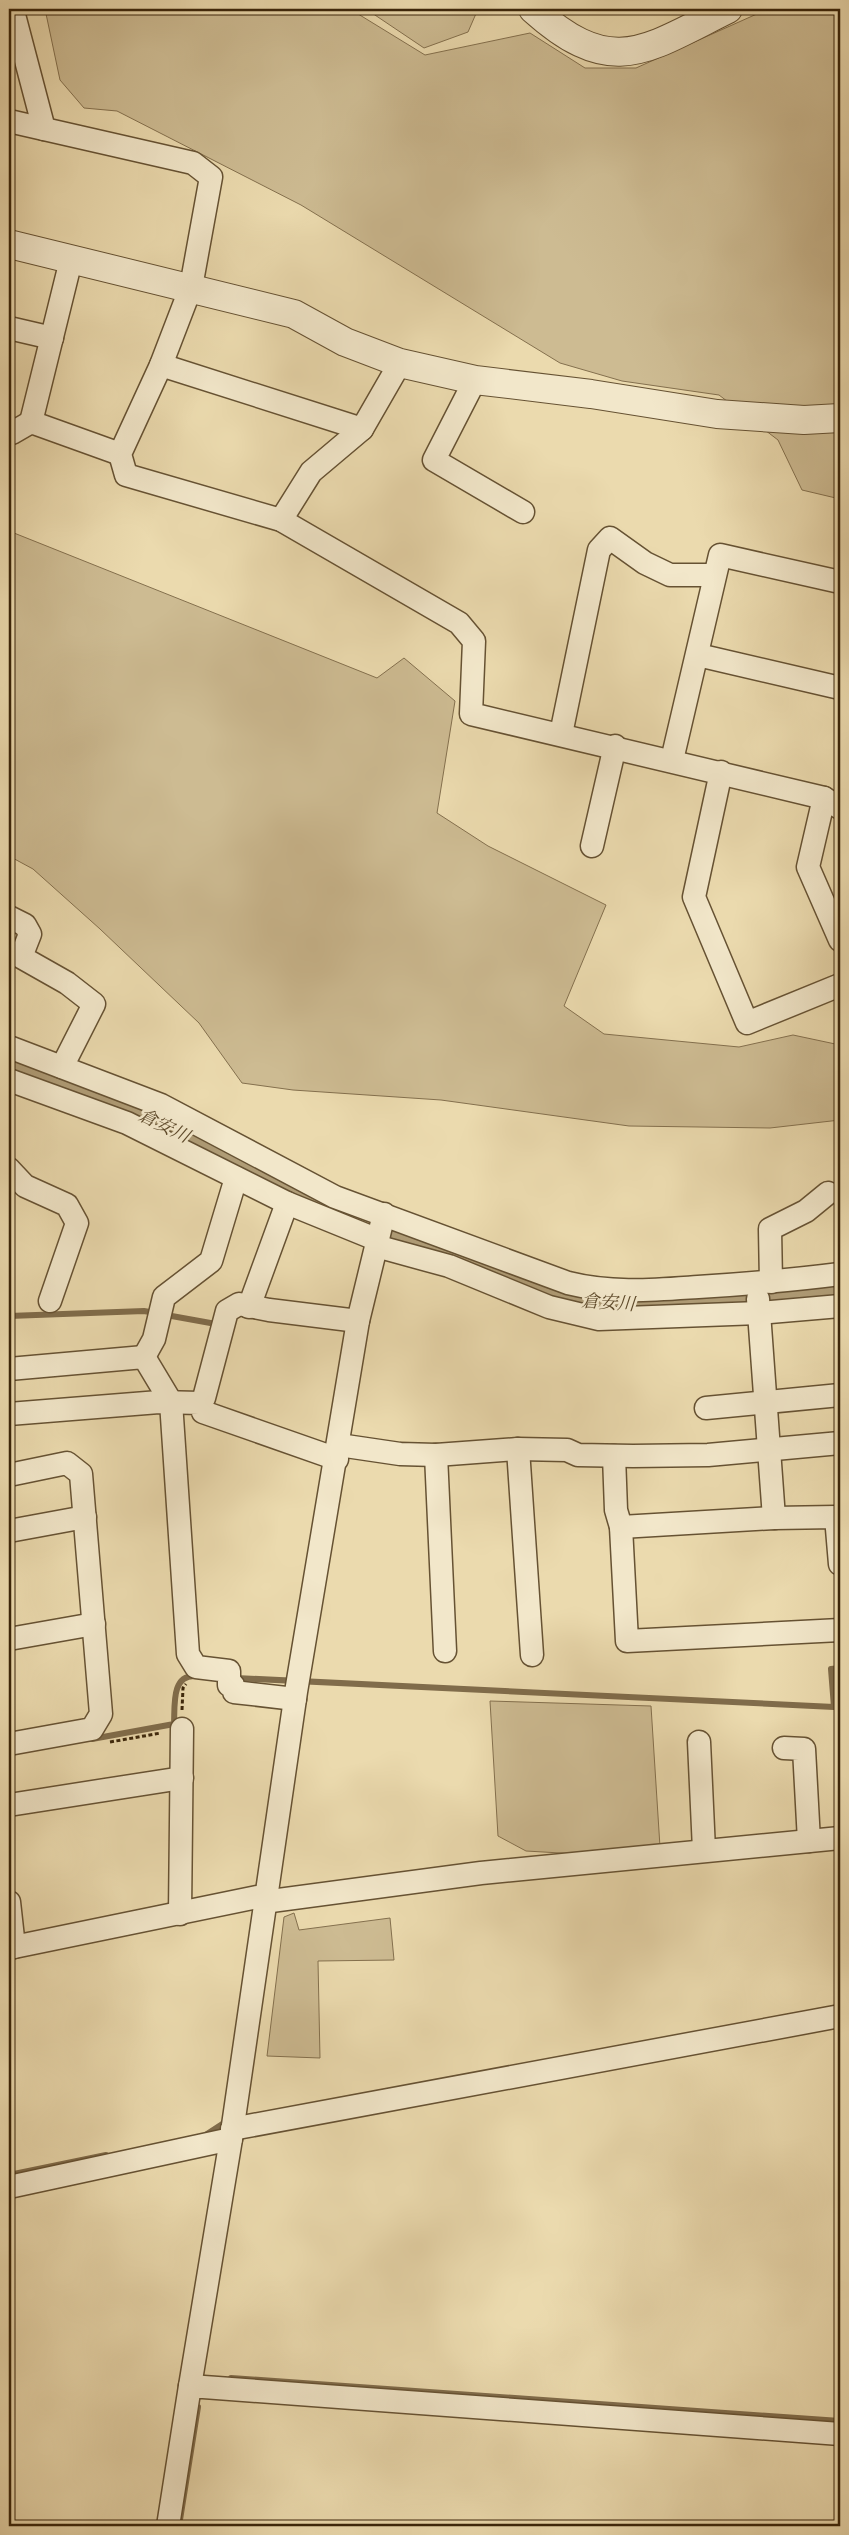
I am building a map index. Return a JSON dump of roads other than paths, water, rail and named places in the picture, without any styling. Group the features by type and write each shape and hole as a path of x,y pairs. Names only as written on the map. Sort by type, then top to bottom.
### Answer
{"street":[{"path":"533,9 570,38 586,46 612,52 624,52 658,43 728,9"},
{"path":"11,10 44,129"},
{"path":"9,121 193,163 211,177 191,287 162,365 120,454 126,475 281,520 459,623 474,641 471,714 721,772 832,803 808,867 840,940"},
{"path":"9,244 191,287 294,314 344,342 400,363 475,380 591,394 717,414 804,420 840,418"},
{"path":"9,432 12,433 31,422 71,260"},
{"path":"9,328 52,338"},
{"path":"281,520 311,472 362,429 400,363"},
{"path":"162,365 362,429"},
{"path":"475,380 434,460 523,512"},
{"path":"31,422 120,454"},
{"path":"561,734 599,550 610,538 645,563 670,575 714,575"},
{"path":"672,760 720,555 840,582"},
{"path":"698,655 840,688"},
{"path":"592,846 614,746"},
{"path":"721,772 694,897 747,1024 840,985"},
{"path":"9,918 25,925 30,934 21,957 66,983 83,998 94,1004 62,1067"},
{"path":"9,1046 161,1104 327,1193 544,1275 586,1288 760,1295 840,1306"},
{"path":"9,1080 127,1123 287,1203 319,1215 377,1243 448,1266 549,1308 591,1318 642,1319 760,1295 840,1274"},
{"path":"9,1169 25,1186 67,1204 77,1223 50,1301"},
{"path":"144,1357 154,1339 164,1297 211,1261 236,1178"},
{"path":"319,1215 327,1193"},
{"path":"774,1518 768,1453 767,1402 760,1295 770,1229 806,1211 828,1194"},
{"path":"249,1307 287,1203"},
{"path":"168,2526 190,2386 236,2127 264,1899 297,1689 342,1449 358,1321 384,1214"},
{"path":"9,1414 172,1407 200,1403 204,1398 227,1311 239,1304 249,1307 358,1321"},
{"path":"9,1368 144,1357"},
{"path":"144,1357 172,1407 188,1654 196,1667 229,1671 229,1685 233,1685 234,1692 297,1689"},
{"path":"706,1408 840,1395"},
{"path":"200,1403 202,1412 342,1449 400,1454 437,1461 518,1450 567,1450 578,1455 614,1456 708,1455 768,1453 840,1443"},
{"path":"518,1450 532,1655"},
{"path":"614,1456 616,1510 621,1527 626,1641 840,1630"},
{"path":"437,1461 445,1651"},
{"path":"9,1475 67,1463 81,1474 101,1714 92,1729 9,1744"},
{"path":"621,1527 836,1516 840,1564"},
{"path":"9,1531 85,1517"},
{"path":"9,1639 94,1624"},
{"path":"180,1914 182,1729"},
{"path":"699,1742 704,1850"},
{"path":"784,1748 804,1749 809,1841"},
{"path":"9,1805 182,1778"},
{"path":"9,1902 12,1947 257,1897 271,1901 481,1874 704,1850 840,1838"},
{"path":"9,2187 236,2127 840,2016"},
{"path":"190,2386 840,2434"}],"waterway":[{"name":"倉安川","path":"9,1066 141,1114 313,1202"},
{"name":"倉安川","path":"387,1232 470,1260 540,1291 582,1303 611,1306 741,1300 840,1289"},
{"path":"9,1316 144,1311 216,1324 216,1326"},
{"path":"236,1678 834,1707 831,1669 840,1668"},
{"path":"92,1739 174,1724 175,1700 178,1686 182,1680 196,1676"},
{"path":"207,2134 227,2121"},
{"path":"9,2175 106,2155"},
{"path":"231,2378 840,2421"},
{"path":"179,2526 198,2407"}]}
